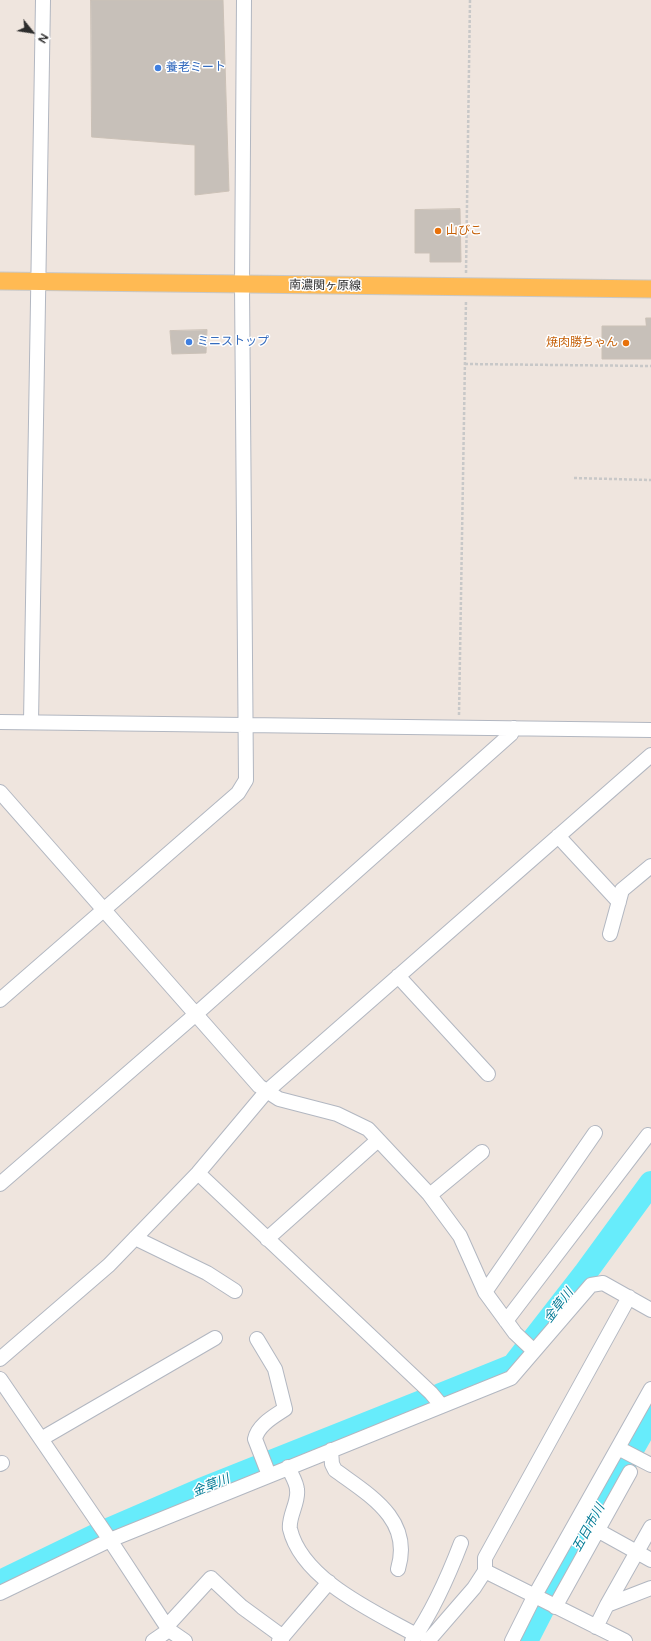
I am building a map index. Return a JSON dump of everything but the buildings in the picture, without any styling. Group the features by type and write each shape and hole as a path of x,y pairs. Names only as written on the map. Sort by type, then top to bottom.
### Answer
{"main road":[{"name":"南濃関ヶ原線","path":"0,281 651,289"}],"street":[{"path":"31,722 43,0"},
{"path":"0,1000 238,792 246,780 242,285 244,0"},
{"path":"0,722 459,726 651,730"},
{"path":"0,1184 196,1014 511,734 514,728"},
{"path":"0,1358 109,1265 198,1173 266,1092 651,755"},
{"path":"0,792 259,1086 266,1092 279,1099 336,1114 368,1129 430,1195 460,1236 485,1292 515,1333 530,1346"},
{"path":"558,836 619,902"},
{"path":"610,934 622,890 651,866"},
{"path":"398,976 488,1074"},
{"path":"485,1292 596,1133"},
{"path":"506,1321 648,1135"},
{"path":"267,1239 378,1140"},
{"path":"430,1195 482,1152"},
{"path":"198,1173 441,1405"},
{"path":"135,1238 207,1273 235,1291"},
{"path":"0,1593 266,1468 288,1467 511,1378 530,1346 591,1285 603,1283 651,1310"},
{"path":"419,1639 474,1588 485,1571 485,1558 629,1297"},
{"path":"41,1439 215,1338"},
{"path":"257,1338 275,1369 285,1409 268,1420 256,1433 255,1439 266,1468"},
{"path":"0,1379 168,1628 185,1641"},
{"path":"512,1641 534,1597 651,1389"},
{"path":"618,1448 651,1465"},
{"path":"331,1450 332,1464 335,1470 385,1509 394,1520 401,1541 400,1562 398,1569"},
{"path":"288,1467 297,1490 290,1528 298,1548 318,1572 329,1582 352,1599 419,1639"},
{"path":"555,1607 630,1472"},
{"path":"596,1627 651,1527"},
{"path":"597,1530 651,1560"},
{"path":"419,1639 424,1624 440,1594 461,1543"},
{"path":"485,1571 534,1597 625,1641"},
{"path":"153,1641 168,1628 211,1578 242,1607 282,1639 329,1582"},
{"path":"607,1605 651,1588"}],"path":[{"path":"459,726 470,0"},
{"path":"465,364 651,366"},
{"path":"574,478 651,480"}],"waterway":[{"name":"金草川","path":"441,1395 513,1366 586,1272 651,1183"},
{"name":"金草川","path":"0,1582 99,1534 201,1490 427,1400"},
{"name":"五日市川","path":"526,1641 549,1596 651,1416"}],"place":[{"name":"養老ミート","path":"158,68"},
{"name":"山びこ","path":"438,231"},
{"name":"ミニストップ","path":"189,342"},
{"name":"焼肉勝ちゃん","path":"626,343"}]}
